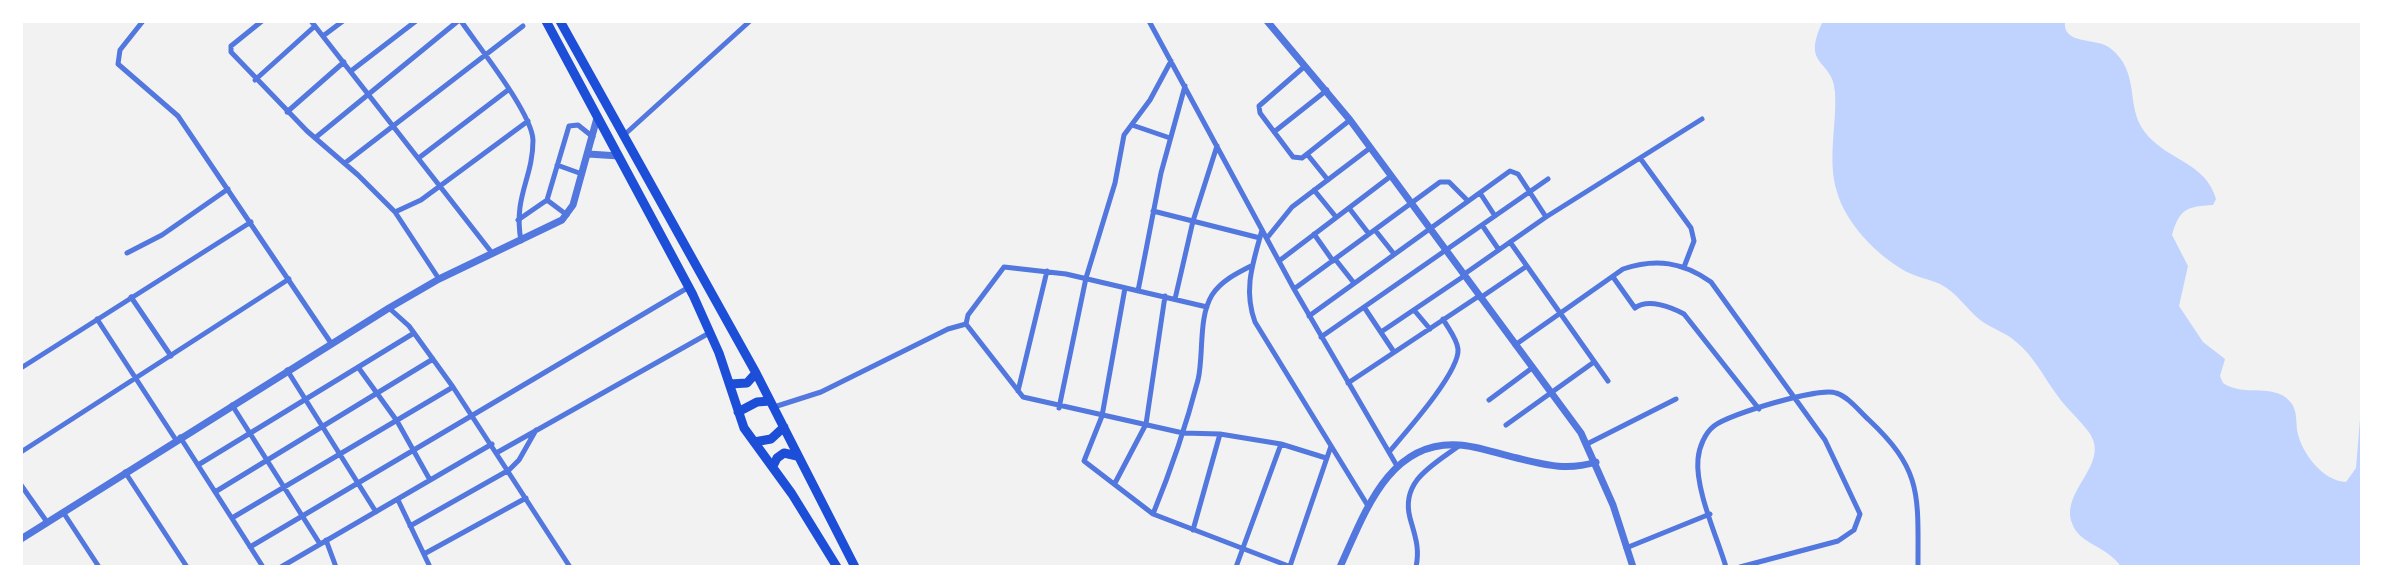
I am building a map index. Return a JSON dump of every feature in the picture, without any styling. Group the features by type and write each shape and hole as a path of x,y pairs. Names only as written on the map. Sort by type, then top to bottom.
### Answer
{"main road":[{"path":"546,21 689,287 710,332 738,412 754,442 773,466 837,567"},
{"path":"560,21 756,373 855,567"},
{"path":"730,384 747,383 756,373"},
{"path":"738,412 750,405 772,404"},
{"path":"754,442 771,439 784,428"},
{"path":"773,466 780,455 789,453 797,456"}],"street":[{"path":"144,21 120,50 118,64 173,110 331,343"},
{"path":"262,21 230,49 255,80 287,112 395,212 439,279"},
{"path":"323,36 343,21"},
{"path":"351,71 416,21"},
{"path":"315,138 459,21 528,121 533,140 518,220 522,241"},
{"path":"623,136 750,21"},
{"path":"1149,21 1309,316 1397,466"},
{"path":"1267,21 1350,120 1587,444 1596,461 1633,567"},
{"path":"255,80 313,24 492,253"},
{"path":"345,163 523,26"},
{"path":"1059,408 1086,278 1115,183 1124,135 1171,61"},
{"path":"287,112 344,62"},
{"path":"1306,65 1260,102 1260,113 1295,159 1307,155 1350,120"},
{"path":"1138,290 1153,211 1185,86"},
{"path":"419,157 508,90"},
{"path":"1275,132 1327,90"},
{"path":"21,539 232,404 389,308 439,279 522,241 567,215 582,174 597,118"},
{"path":"1381,332 1546,217 1702,119"},
{"path":"395,212 442,186 528,121"},
{"path":"518,220 547,200 569,126 578,125 593,137"},
{"path":"1132,125 1170,138"},
{"path":"1175,299 1193,222 1217,146"},
{"path":"1267,239 1292,207 1370,148"},
{"path":"588,154 619,156"},
{"path":"1307,155 1328,180"},
{"path":"1640,158 1691,228 1694,241 1684,267"},
{"path":"557,165 582,174"},
{"path":"1309,316 1512,170 1546,217"},
{"path":"1279,261 1391,176"},
{"path":"1321,337 1548,179"},
{"path":"1294,289 1443,181 1449,182 1468,201"},
{"path":"127,253 162,234 228,189"},
{"path":"1314,190 1336,217"},
{"path":"1480,193 1496,216"},
{"path":"547,200 567,215"},
{"path":"1349,208 1369,234"},
{"path":"1153,211 1259,238"},
{"path":"21,368 251,222"},
{"path":"1482,225 1499,250"},
{"path":"1262,229 1251,266 1248,295 1255,322 1368,506"},
{"path":"1376,230 1394,254"},
{"path":"1314,234 1354,283"},
{"path":"1510,242 1608,381"},
{"path":"1514,345 1623,269 1646,263 1669,263 1684,267 1698,273 1721,293 1798,398 1825,440 1857,504 1857,524 1848,535 1838,541 1740,567"},
{"path":"1153,514 1183,433 1199,377 1207,307 1212,294 1223,283 1251,266"},
{"path":"1348,383 1527,266"},
{"path":"966,324 968,315 1004,267 1086,278 1207,307"},
{"path":"1018,391 1047,271"},
{"path":"1612,277 1635,309 1640,304 1652,305 1670,307 1684,314 1759,409"},
{"path":"21,452 289,279"},
{"path":"250,547 689,287"},
{"path":"1125,288 1102,416 1084,461 1153,514 1291,567 1331,446"},
{"path":"1115,484 1146,424 1165,296"},
{"path":"131,297 171,356"},
{"path":"1364,307 1394,352"},
{"path":"389,308 414,333 453,387 570,567"},
{"path":"1414,310 1430,329"},
{"path":"97,319 135,379 198,465 263,567"},
{"path":"1389,452 1433,399 1457,357 1457,344 1443,320"},
{"path":"966,324 1023,397 1059,408 1183,433 1220,434 1281,444 1326,458"},
{"path":"772,404 821,392 948,329 966,324"},
{"path":"498,453 538,427 710,332"},
{"path":"198,465 414,333"},
{"path":"215,492 433,359"},
{"path":"1506,425 1594,362"},
{"path":"358,367 397,421 430,480"},
{"path":"1489,400 1532,368"},
{"path":"287,370 376,512"},
{"path":"232,518 453,387"},
{"path":"1726,567 1700,483 1698,459 1704,437 1722,421 1822,391 1843,396 1902,455 1912,471 1916,488 1918,564"},
{"path":"1587,444 1676,400"},
{"path":"232,404 302,516 323,542 336,567"},
{"path":"410,526 509,470 519,460 538,427"},
{"path":"1193,530 1220,434"},
{"path":"281,567 492,444"},
{"path":"1237,567 1281,444"},
{"path":"1340,567 1380,484 1397,466 1433,448 1460,445 1562,469 1596,461"},
{"path":"1416,567 1419,549 1409,515 1412,486 1419,475 1460,445"},
{"path":"125,472 187,567"},
{"path":"21,485 47,522"},
{"path":"424,554 526,498"},
{"path":"398,500 430,567"},
{"path":"63,512 99,567"},
{"path":"1626,548 1710,514"}],"water":[{"path":"1823,21 2065,21 2066,29 2074,38 2104,45 2120,57 2126,67 2138,121 2144,131 2163,149 2203,177 2216,199 2213,205 2186,210 2178,219 2172,235 2188,266 2179,306 2203,342 2225,359 2220,376 2223,383 2240,389 2269,391 2285,397 2294,407 2299,439 2308,456 2329,477 2346,482 2356,468 2362,395 2362,567 2121,567 2108,554 2081,536 2072,523 2070,511 2094,454 2094,443 2088,431 2022,347 1979,319 1946,288 1905,271 1884,256 1864,238 1847,216 1834,180 1833,81 1816,55 1815,47"}]}
